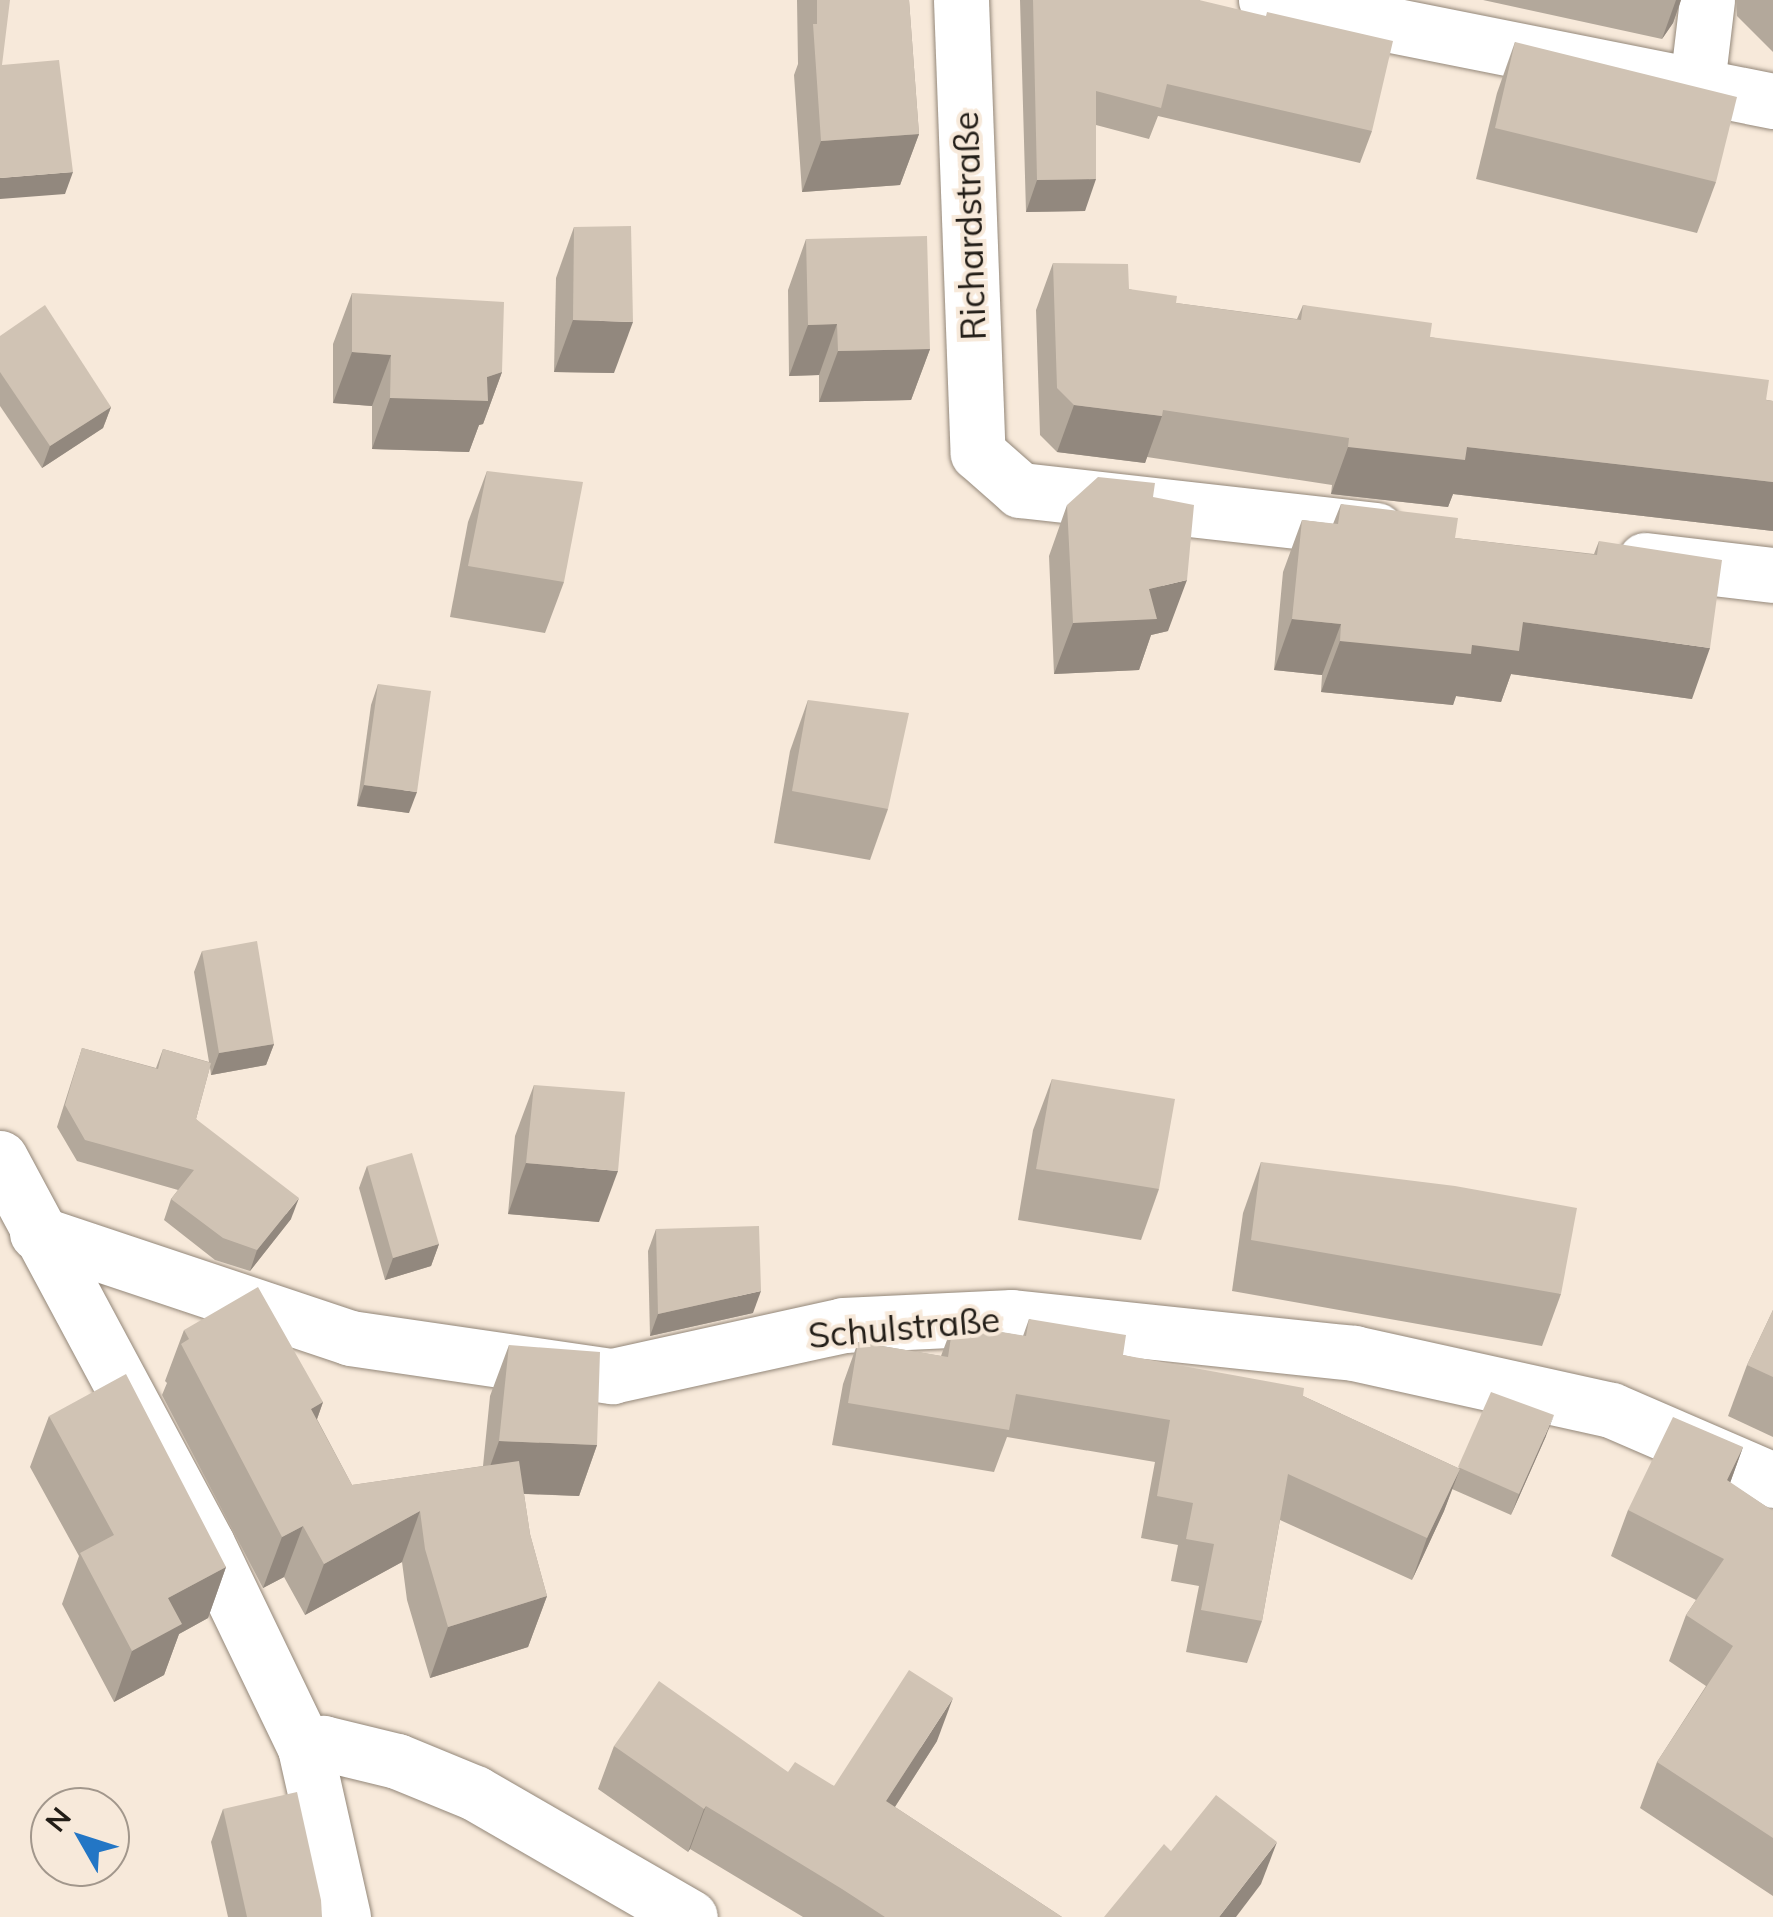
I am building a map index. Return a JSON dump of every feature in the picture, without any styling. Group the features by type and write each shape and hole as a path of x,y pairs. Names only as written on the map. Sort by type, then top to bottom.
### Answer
{"street":[{"name":"Richardstraße","path":"960,0 978,453 1020,490 1416,535"},
{"path":"1266,0 1773,101"},
{"path":"1696,84 1707,0"},
{"path":"1594,555 1773,575"},
{"path":"0,1158 207,1544 305,1748 343,1917"},
{"name":"Schulstraße","path":"38,1233 350,1338 612,1376 843,1325 1012,1317 1354,1354 1611,1410 1773,1480"},
{"path":"305,1748 323,1743 397,1761 475,1793 690,1917"}],"building":[{"path":"0,0 10,0 2,65 59,60 73,172 0,178"},
{"path":"817,0 909,0 919,134 821,141 813,24 817,24"},
{"path":"1033,0 1199,0 1393,41 1372,131 1167,84 1161,108 1096,91 1096,179 1037,180"},
{"path":"1515,42 1737,97 1716,182 1495,128"},
{"path":"631,226 633,322 573,320 574,227"},
{"path":"927,236 930,349 838,351 837,324 808,325 806,239"},
{"path":"1053,263 1128,264 1129,289 1177,296 1176,303 1301,320 1303,305 1432,323 1430,337 1769,380 1766,400 1773,401 1773,482 1467,447 1465,460 1348,447 1349,438 1163,410 1162,416 1074,405 1057,388"},
{"path":"352,293 504,302 502,372 487,377 488,401 390,398 391,355 352,352"},
{"path":"45,305 111,407 50,446 0,372 0,336"},
{"path":"487,471 583,482 564,582 468,566"},
{"path":"1098,477 1155,483 1153,497 1194,505 1187,580 1149,589 1157,619 1073,623 1067,505"},
{"path":"1341,504 1458,518 1455,538 1597,555 1599,541 1722,560 1710,648 1523,622 1519,651 1472,645 1471,654 1340,641 1341,624 1292,619 1302,520 1338,524"},
{"path":"378,684 431,691 417,792 364,785"},
{"path":"808,700 909,713 888,809 792,791"},
{"path":"257,941 274,1044 219,1053 202,951"},
{"path":"82,1048 158,1069 163,1049 211,1063 196,1119 299,1198 257,1250 223,1238 171,1199 194,1170 85,1140 65,1105"},
{"path":"1052,1079 1175,1099 1159,1189 1036,1169"},
{"path":"534,1085 625,1092 618,1171 526,1163"},
{"path":"412,1153 439,1244 393,1258 367,1166"},
{"path":"1261,1162 1455,1186 1577,1208 1561,1294 1251,1240"},
{"path":"759,1226 761,1291 658,1314 656,1229"},
{"path":"258,1287 323,1402 311,1409 352,1485 519,1461 530,1534 547,1596 448,1627 425,1549 420,1511 324,1564 303,1526 282,1537 181,1344 189,1339 184,1330"},
{"path":"1773,1310 1773,1377 1747,1365"},
{"path":"1029,1319 1126,1335 1123,1355 1304,1388 1303,1396 1460,1469 1427,1538 1288,1474 1262,1621 1201,1610 1214,1544 1186,1539 1193,1503 1157,1496 1170,1420 1016,1394 1009,1430 848,1403 858,1342 948,1357 953,1324 1026,1336"},
{"path":"509,1345 600,1352 597,1445 499,1441"},
{"path":"126,1374 226,1567 168,1598 182,1624 132,1651 80,1553 114,1535 49,1416"},
{"path":"1491,1392 1554,1415 1519,1494 1458,1467"},
{"path":"1673,1417 1743,1447 1727,1480 1773,1511 1773,1838 1657,1762 1733,1646 1686,1615 1724,1559 1628,1510"},
{"path":"909,1670 953,1698 886,1801 1062,1917 885,1917 706,1806 704,1809 614,1746 659,1681 788,1772 795,1762 834,1786"},
{"path":"297,1792 322,1917 247,1917 223,1809"},
{"path":"1216,1795 1277,1842 1219,1917 1104,1917 1164,1844 1171,1851"}]}
